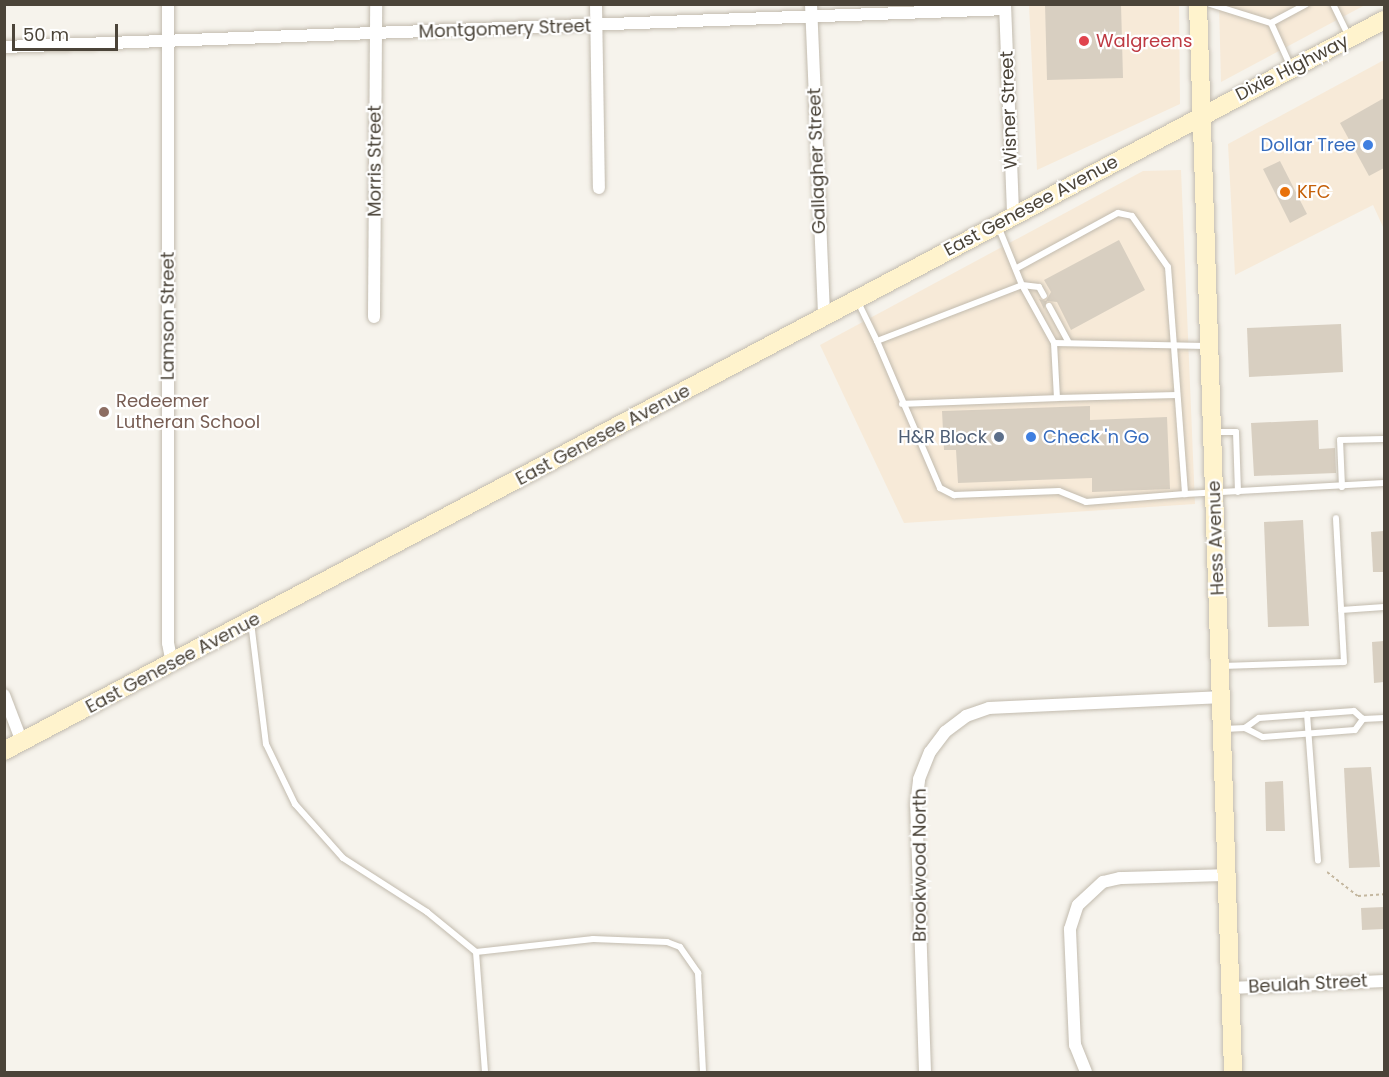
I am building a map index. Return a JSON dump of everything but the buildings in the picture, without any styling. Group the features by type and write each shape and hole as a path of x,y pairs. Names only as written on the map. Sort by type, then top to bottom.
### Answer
{"main road":[{"name":"Hess Avenue","path":"1198,4 1199,116 1221,666 1233,1072"},
{"name":"Dixie Highway","path":"1199,116 1384,20"},
{"name":"East Genesee Avenue","path":"4,751 172,664 1199,116"}],"street":[{"name":"Lamson Street","path":"168,4 168,643 172,664"},
{"name":"Morris Street","path":"374,317 376,4"},
{"path":"596,4 599,188"},
{"name":"Montgomery Street","path":"4,47 596,26 811,11 1005,7"},
{"name":"Wisner Street","path":"1005,7 1013,215"},
{"name":"Gallagher Street","path":"811,11 824,317"},
{"path":"4,695 22,742"},
{"name":"Brookwood North","path":"925,1072 916,805 919,778 930,752 945,732 966,716 989,708 1222,697"},
{"path":"1086,1072 1075,1045 1070,929 1078,905 1103,882 1120,878 1226,875"},
{"name":"Beulah Street","path":"1231,988 1384,981"}],"lane":[{"path":"1209,4 1271,22 1306,4"},
{"path":"1333,4 1349,38"},
{"path":"1271,22 1291,68"},
{"path":"1017,268 1118,213 1132,216 1168,267 1185,495"},
{"path":"997,225 1017,268 1022,285 1054,344 1057,398"},
{"path":"877,341 1022,285 1039,287 1044,296"},
{"path":"857,300 940,488 954,495 1059,491 1086,502 1384,483"},
{"path":"1049,306 1069,343"},
{"path":"1054,344 1208,346"},
{"path":"902,404 1177,395"},
{"path":"1211,432 1236,432 1238,492"},
{"path":"1342,487 1340,440 1384,439"},
{"path":"1221,666 1344,662 1336,518"},
{"path":"1341,610 1384,607"},
{"path":"251,621 266,744 296,804 343,858 427,912 476,952 593,939 667,942 680,946 698,974 704,1072"},
{"path":"1245,728 1259,718 1307,714 1354,711 1363,719 1384,718"},
{"path":"1307,714 1318,861"},
{"path":"1223,729 1245,728 1263,737 1355,730 1363,719"},
{"path":"476,952 485,1072"}],"path":[{"path":"1327,872 1358,896 1384,894"}],"shaded area":[{"path":"1219,4 1365,5 1221,82"},
{"path":"1029,5 1179,5 1180,104 1037,170"},
{"path":"1384,60 1384,229 1373,205 1235,275 1228,144"},
{"path":"1181,170 1195,504 904,523 820,345 1143,171"}],"place":[{"name":"Walgreens","path":"1084,41"},
{"name":"Dollar Tree","path":"1368,145"},
{"name":"KFC","path":"1285,192"},
{"name":"Redeemer Lutheran School","path":"104,412"},
{"name":"H&R Block","path":"999,437"},
{"name":"Check 'n Go","path":"1031,437"}]}
